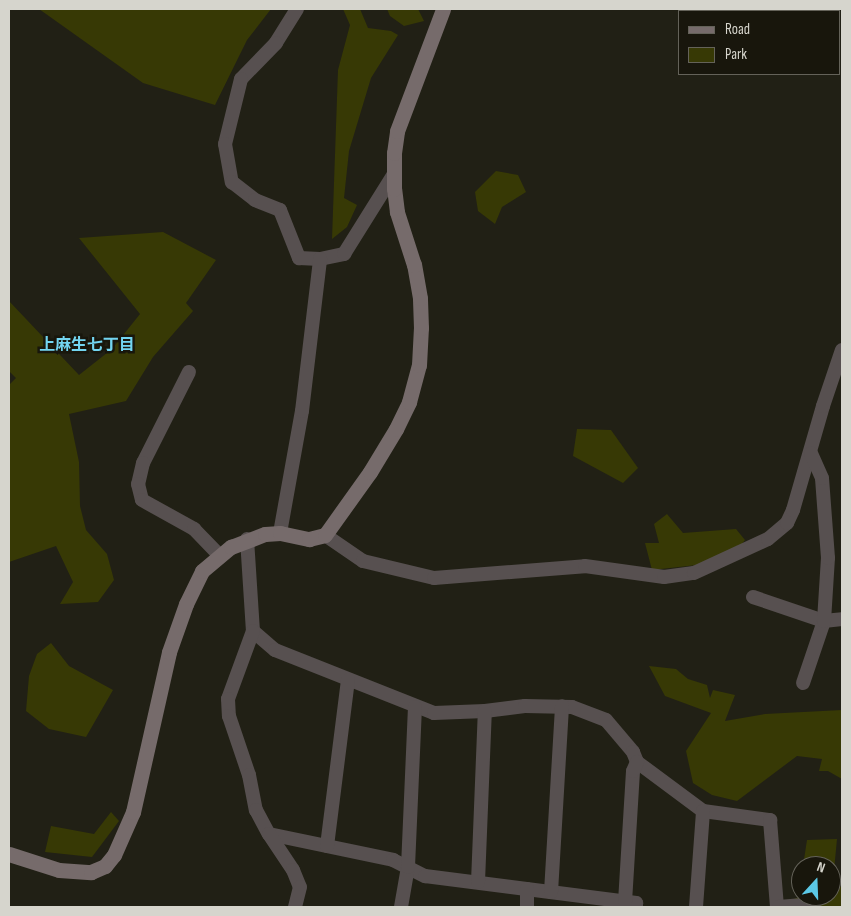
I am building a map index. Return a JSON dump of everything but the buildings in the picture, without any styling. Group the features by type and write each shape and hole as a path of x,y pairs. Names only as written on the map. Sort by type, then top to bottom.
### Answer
{"street":[{"path":"297,9 276,43 241,79 225,144 232,182 255,200 280,210 299,258 320,259 344,254 394,174"},
{"path":"9,854 59,870 91,872 105,866 114,855 133,812 154,712 178,628 202,571 219,555 247,539 265,534 280,534 309,539 318,539 326,535 370,472 396,429 409,402 419,365 420,298 414,265 397,212 394,153 397,131 443,9"},
{"path":"280,534 302,411 320,259"},
{"path":"326,535 363,561 434,578 585,566 664,577 694,573 743,552 777,533 787,523 793,510 823,406 842,350"},
{"path":"189,372 143,463 138,484 142,500 194,528 219,555"},
{"path":"803,683 824,621 828,558 822,478 811,453"},
{"path":"247,539 253,630 228,699 229,716 249,775 256,810 269,834 294,870 300,887 294,907"},
{"path":"753,597 824,621 842,619"},
{"path":"253,630 275,650 434,713 485,711 525,706 562,706 572,707 606,720 633,752 638,762 704,811 770,820 778,907 791,906"},
{"path":"327,846 348,680"},
{"path":"551,892 562,706"},
{"path":"401,907 408,867 415,707"},
{"path":"478,882 485,711"},
{"path":"269,834 392,860 425,876 631,904 633,771 638,762"},
{"path":"696,907 704,811"},
{"path":"527,889 527,907"}],"green space":[{"path":"39,9 271,9 247,40 215,105 143,83"},
{"path":"343,9 360,9 368,28 391,31 398,35 371,78 349,151 344,198 357,205 347,227 332,239 338,70 350,25"},
{"path":"387,9 418,9 424,21 404,26 390,16"},
{"path":"496,171 518,175 526,192 502,207 495,224 478,211 475,192"},
{"path":"163,232 216,260 186,303 193,311 153,357 126,401 69,414 79,462 80,506 86,530 107,554 114,580 98,602 60,604 73,582 56,546 9,562 9,385 16,378 9,371 9,301 79,375 112,349 140,314 79,238"},
{"path":"577,429 611,430 638,468 623,483 573,456"},
{"path":"667,514 683,533 736,529 745,540 733,555 706,564 652,570 645,543 659,543 654,524"},
{"path":"51,643 69,666 113,690 86,737 49,729 26,711 29,676 37,654"},
{"path":"649,666 676,669 688,679 707,685 710,698 713,690 735,695 725,721 765,714 842,710 842,779 828,771 819,771 822,759 797,756 737,801 712,795 693,783 686,751 711,713 665,696"},
{"path":"111,812 119,821 92,857 45,852 51,826 94,834"},
{"path":"837,839 835,856 805,856 807,840"},
{"path":"842,888 842,907 773,907 791,900 791,906 841,906"}],"district":[{"name":"上麻生七丁目","path":"87,346"}]}
